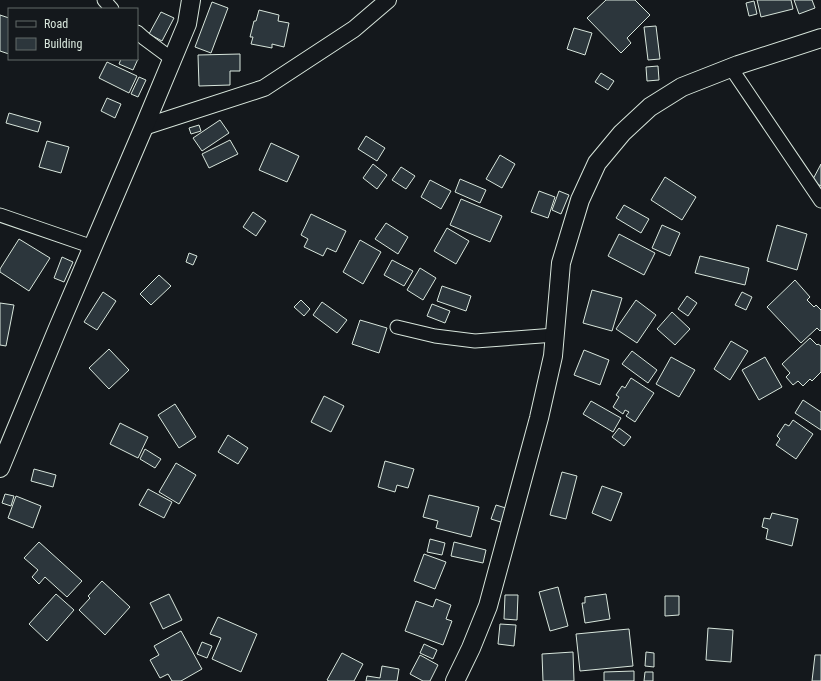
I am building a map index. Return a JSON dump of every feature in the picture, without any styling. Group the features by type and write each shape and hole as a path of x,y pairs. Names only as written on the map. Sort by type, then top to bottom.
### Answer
{"main road":[{"path":"0,468 187,24 192,0"},
{"path":"455,681 471,648 488,606 539,418 553,356 561,262 580,200 597,163 622,133 650,107 682,87 731,68 821,38"}],"street":[{"path":"104,0 111,8"},
{"path":"144,127 264,88 354,29 388,0"},
{"path":"138,33 172,59"},
{"path":"731,68 821,200"},
{"path":"0,215 92,247"},
{"path":"397,327 435,336 474,341 555,335"}],"building":[{"path":"606,0 635,0 650,15 627,38 631,43 621,53 587,18"},
{"path":"757,0 791,0 793,9 761,17"},
{"path":"794,0 812,0 815,8 799,14"},
{"path":"754,1 757,14 749,16 746,3"},
{"path":"212,2 228,8 211,53 195,47"},
{"path":"259,10 279,15 278,21 289,23 284,47 272,44 272,48 251,44 253,37 250,37 254,21 256,21"},
{"path":"161,12 174,18 162,41 149,34"},
{"path":"0,15 8,18 8,54 0,51"},
{"path":"656,26 660,59 648,60 644,27"},
{"path":"574,28 592,33 585,55 567,49"},
{"path":"240,54 240,71 230,71 230,85 199,86 198,55"},
{"path":"121,60 138,60 133,70 119,64"},
{"path":"107,62 137,76 129,93 99,78"},
{"path":"658,66 659,80 647,81 646,67"},
{"path":"601,73 614,81 608,90 595,82"},
{"path":"139,77 146,80 138,97 131,94"},
{"path":"107,98 121,104 115,118 101,111"},
{"path":"9,113 41,122 38,132 6,123"},
{"path":"220,120 229,133 202,151 193,138"},
{"path":"199,125 201,131 191,134 189,128"},
{"path":"366,136 385,148 377,161 358,149"},
{"path":"230,140 238,154 209,168 202,154"},
{"path":"47,141 69,147 61,173 39,167"},
{"path":"271,143 299,156 287,182 259,170"},
{"path":"500,155 515,164 502,188 486,179"},
{"path":"373,164 387,175 377,189 363,178"},
{"path":"821,164 821,186 812,181"},
{"path":"401,167 415,176 406,189 392,180"},
{"path":"665,177 696,197 682,220 651,200"},
{"path":"460,179 486,190 480,203 455,192"},
{"path":"430,180 451,191 441,209 421,197"},
{"path":"539,191 555,197 548,218 531,212"},
{"path":"559,191 569,195 561,214 552,210"},
{"path":"461,199 502,216 490,242 450,225"},
{"path":"624,205 649,219 641,233 616,218"},
{"path":"253,212 266,221 256,236 243,227"},
{"path":"311,214 346,231 336,252 327,248 323,256 304,247 308,239 301,235"},
{"path":"386,223 408,237 398,254 375,239"},
{"path":"662,225 680,233 670,256 652,248"},
{"path":"777,225 807,234 797,270 767,261"},
{"path":"447,228 469,241 456,264 434,251"},
{"path":"619,234 655,253 644,275 608,256"},
{"path":"19,239 50,258 29,291 0,272 0,269"},
{"path":"360,240 381,252 363,284 343,272"},
{"path":"189,253 197,256 193,265 186,262"},
{"path":"700,256 749,268 745,285 695,273"},
{"path":"62,257 73,262 64,282 54,278"},
{"path":"392,260 413,271 404,286 384,275"},
{"path":"420,268 436,278 423,300 407,290"},
{"path":"159,275 171,286 151,305 140,294"},
{"path":"795,280 810,297 807,300 814,307 816,305 821,310 821,330 820,331 817,328 801,343 767,307"},
{"path":"442,286 471,296 466,311 437,301"},
{"path":"592,290 622,298 612,331 583,323"},
{"path":"103,292 116,301 97,330 84,322"},
{"path":"742,292 752,297 746,310 735,305"},
{"path":"687,296 697,303 688,316 678,309"},
{"path":"301,300 310,309 304,316 294,307"},
{"path":"636,300 656,315 637,343 616,329"},
{"path":"322,302 347,320 337,333 313,315"},
{"path":"0,303 14,305 6,346 0,345"},
{"path":"432,304 450,311 445,323 427,316"},
{"path":"672,312 690,329 675,345 657,329"},
{"path":"360,320 387,328 379,353 352,344"},
{"path":"810,338 817,345 818,344 821,346 821,372 812,381 810,379 803,386 798,381 793,385 786,377 790,373 782,364"},
{"path":"731,341 748,351 730,380 714,369"},
{"path":"109,349 129,370 109,389 89,368"},
{"path":"584,350 609,360 600,385 574,375"},
{"path":"632,351 657,370 648,383 622,364"},
{"path":"671,357 695,370 679,397 656,384"},
{"path":"765,357 782,387 759,400 742,370"},
{"path":"631,378 654,393 635,422 626,416 629,412 625,410 623,414 613,407 619,397 616,395 622,386 625,388"},
{"path":"324,396 344,406 331,432 311,422"},
{"path":"803,400 821,412 821,430 795,413"},
{"path":"591,401 621,418 613,432 583,414"},
{"path":"175,404 196,437 179,448 158,415"},
{"path":"793,420 813,434 796,459 776,445 780,439 777,436 785,424 789,426"},
{"path":"120,423 148,437 138,458 110,444"},
{"path":"619,428 631,437 624,446 612,437"},
{"path":"228,435 248,448 238,464 218,452"},
{"path":"145,449 161,459 155,468 140,459"},
{"path":"385,461 414,469 408,488 397,485 395,492 378,487"},
{"path":"176,463 196,475 179,504 159,492"},
{"path":"34,469 56,475 53,487 31,481"},
{"path":"562,472 577,476 566,519 550,515"},
{"path":"602,486 622,493 611,521 592,513"},
{"path":"148,489 172,502 164,518 139,505"},
{"path":"5,494 14,496 11,506 2,503"},
{"path":"429,495 479,507 471,537 436,528 438,521 423,517"},
{"path":"16,496 41,506 33,528 8,518"},
{"path":"496,505 509,509 504,523 491,519"},
{"path":"772,513 798,519 792,546 766,539 768,529 762,527 764,518 770,519"},
{"path":"430,539 445,543 442,555 427,552"},
{"path":"39,542 82,581 67,597 45,577 39,584 32,577 38,570 24,558"},
{"path":"454,542 486,550 483,563 451,556"},
{"path":"424,554 446,562 435,589 414,581"},
{"path":"102,581 130,607 105,635 79,610 90,598 88,596"},
{"path":"558,587 568,626 550,631 539,592"},
{"path":"56,594 74,610 47,641 29,624"},
{"path":"169,594 182,620 163,629 150,603"},
{"path":"606,594 610,619 585,623 582,603 585,603 585,597"},
{"path":"505,595 518,595 517,620 504,619"},
{"path":"665,596 679,596 679,615 665,616"},
{"path":"436,599 451,605 446,619 452,621 443,645 405,631 416,601 433,607"},
{"path":"218,617 257,634 241,672 212,659 221,638 210,634"},
{"path":"500,624 516,625 514,646 498,644"},
{"path":"708,628 733,630 731,662 706,660"},
{"path":"629,629 633,666 580,671 576,634"},
{"path":"181,631 202,669 181,681 172,681 168,674 160,678 150,660 159,655 154,646"},
{"path":"202,642 212,646 207,658 197,654"},
{"path":"424,644 437,650 433,659 420,653"},
{"path":"573,652 574,681 543,681 542,654"},
{"path":"646,652 654,653 654,667 645,666"},
{"path":"342,653 363,664 354,681 327,680"},
{"path":"420,655 438,665 430,681 423,681 410,674"},
{"path":"815,655 821,655 821,681 812,681"},
{"path":"382,666 399,669 397,681 366,681 367,676 380,678"},
{"path":"634,671 634,681 604,681 604,672"},
{"path":"645,672 653,672 653,681 644,681"}]}
